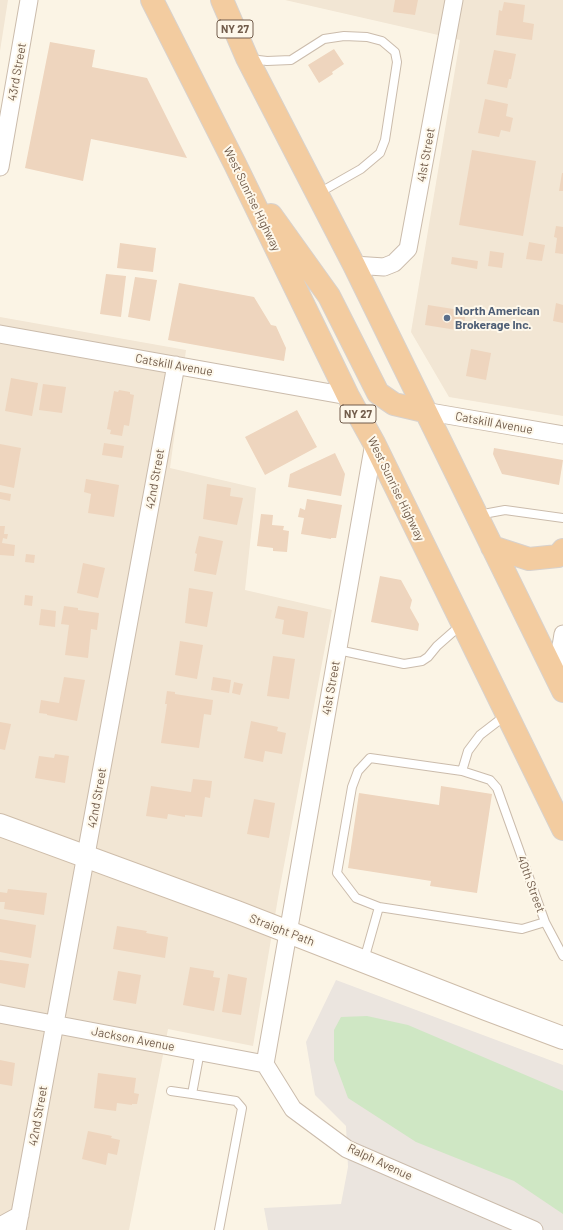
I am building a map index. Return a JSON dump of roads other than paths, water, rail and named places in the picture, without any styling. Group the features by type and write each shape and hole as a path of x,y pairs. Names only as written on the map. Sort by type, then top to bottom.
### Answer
{"highway":[{"name":"West Sunrise Highway","path":"152,0 235,164 348,396 374,443 563,829"},
{"name":"NY 27","path":"222,0 247,58 354,265 424,411 560,684"},
{"path":"235,164 329,296 378,393 394,404 424,411"},
{"path":"492,547 529,559 558,556 563,550"}],"main road":[{"name":"Straight Path","path":"0,825 288,932 563,1038"}],"street":[{"name":"43rd Street","path":"0,167 29,0"},
{"name":"41st Street","path":"354,265 384,267 394,263 408,249 454,0"},
{"name":"Catskill Avenue","path":"0,334 348,396"},
{"name":"42nd Street","path":"19,1222 176,365"},
{"name":"Catskill Avenue","path":"424,411 563,436"},
{"name":"41st Street","path":"288,932 374,443"},
{"path":"560,684 563,634"},
{"path":"265,1064 288,932"},
{"name":"Jackson Avenue","path":"0,1014 265,1064"},
{"name":"Ralph Avenue","path":"265,1064 293,1110 347,1149 534,1230"},
{"path":"0,1226 19,1222"}],"lane":[{"path":"247,58 267,61 291,60 324,39 344,36 367,37 382,41 395,52 397,62 385,140 380,153 361,169 316,194"},
{"path":"476,515 505,510 563,518"},
{"path":"338,650 404,664 422,661 463,624"},
{"path":"462,771 468,751 480,735 507,715"},
{"name":"40th Street","path":"370,758 462,771 490,780 497,788 545,922 522,929 379,907 356,898 337,873 352,787 358,771 370,758"},
{"path":"364,962 379,907"},
{"path":"545,922 563,956"},
{"path":"192,1094 200,1051"},
{"path":"170,1091 236,1101 242,1108 219,1230"}],"place":[{"name":"North American Brokerage Inc.","path":"447,318"}]}
